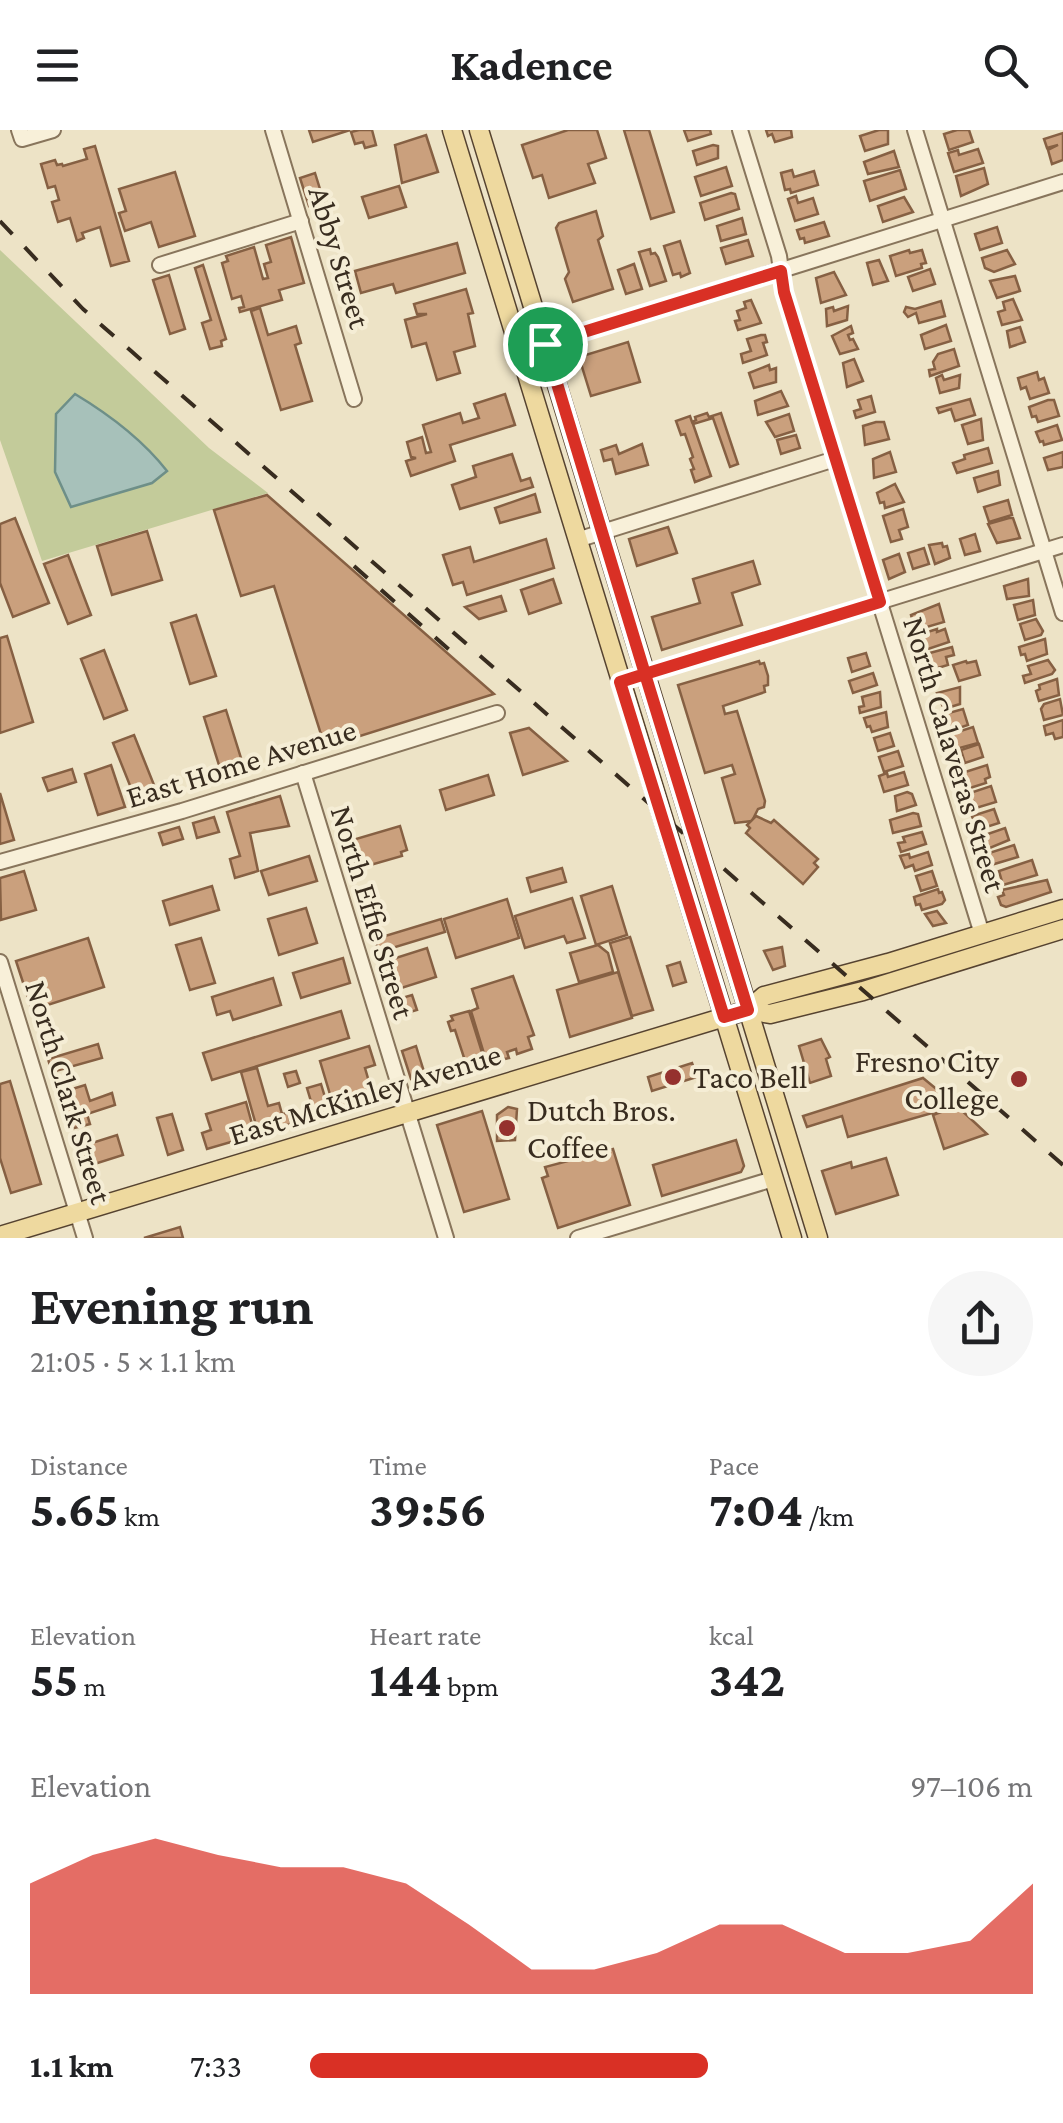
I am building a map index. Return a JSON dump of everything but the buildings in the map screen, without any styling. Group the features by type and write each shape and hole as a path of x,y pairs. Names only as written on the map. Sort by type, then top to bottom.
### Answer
{"main road":[{"path":"452,130 794,1238"},
{"path":"479,130 818,1238"},
{"name":"East McKinley Avenue","path":"0,1236 748,1010 764,996 1063,909"},
{"path":"990,952 1063,919"},
{"name":"East McKinley Avenue","path":"748,1010 770,1014 896,981 1063,929"},
{"path":"896,981 924,964 977,943 982,934"},
{"path":"773,1179 784,1180 790,1188 807,1238"}],"street":[{"path":"21,135 53,130"},
{"name":"Abby Street","path":"273,130 354,399"},
{"name":"North Calaveras Street","path":"740,130 784,292 982,934"},
{"path":"916,130 1063,613"},
{"path":"520,352 1063,182"},
{"path":"160,266 301,221"},
{"path":"577,540 835,459"},
{"path":"620,682 1063,545"},
{"name":"East Home Avenue","path":"0,862 496,713"},
{"name":"North Effie Street","path":"303,773 446,1238"},
{"name":"North Clark Street","path":"0,962 85,1238"},
{"path":"578,1238 773,1179"}],"green space":[{"path":"0,250 209,448 268,493 42,561 0,440"}],"water":[{"path":"75,394 125,428 167,471 152,483 71,507 55,472 56,414"}],"railway":[{"path":"0,221 83,309 1063,1165"},
{"path":"354,566 462,661"}],"place":[{"name":"Taco Bell","path":"673,1077"},
{"name":"Fresno City College","path":"1019,1079"},
{"name":"Dutch Bros. Coffee","path":"507,1128"}],"route":[{"path":"545,344 645,674 620,682 724,1017 748,1010 645,674 880,602 784,292 781,271 545,344"}]}
